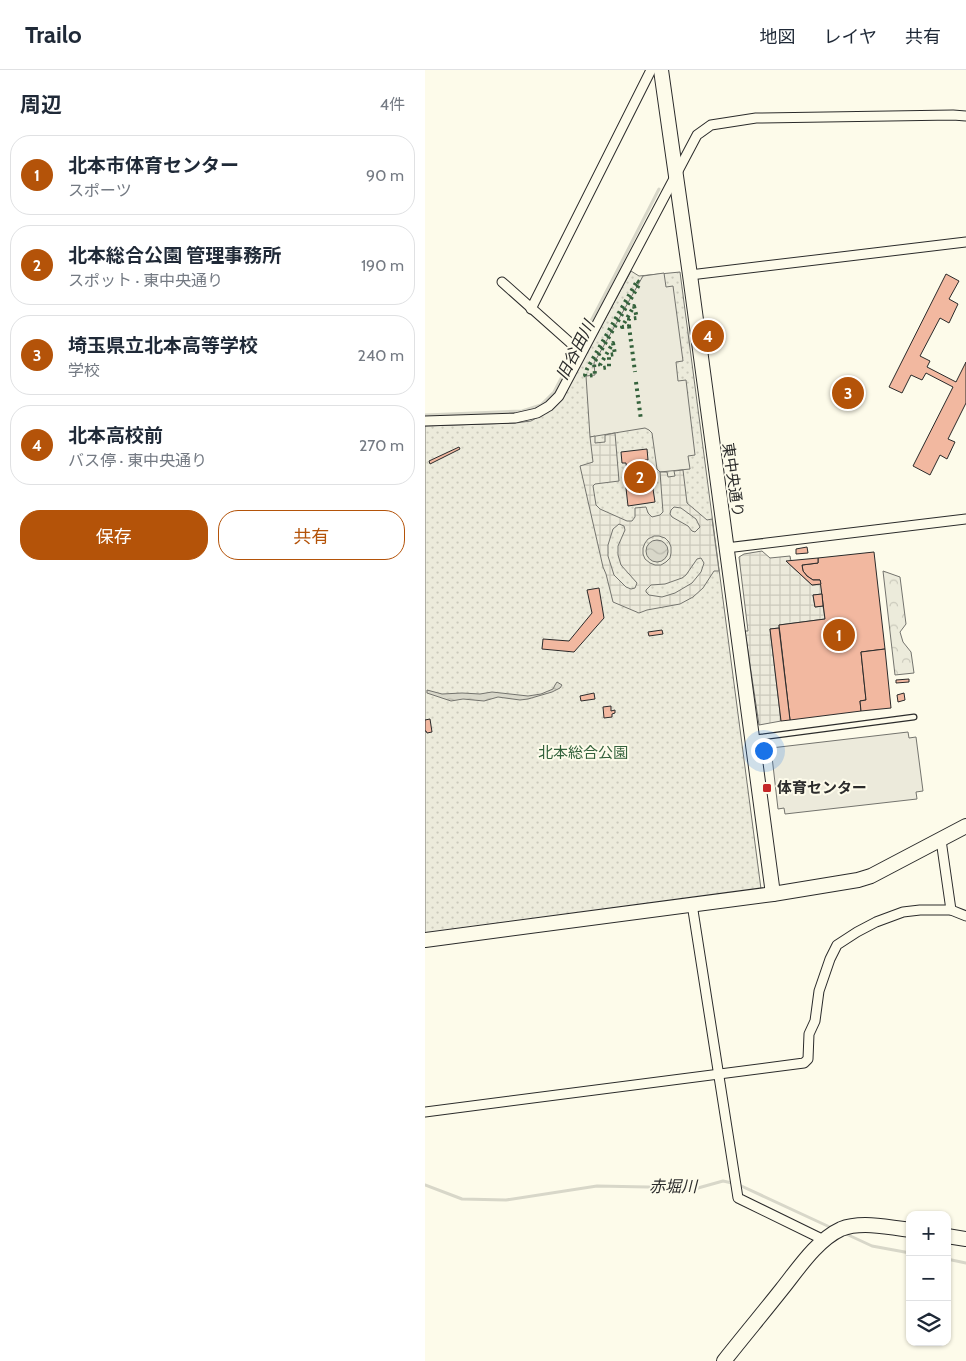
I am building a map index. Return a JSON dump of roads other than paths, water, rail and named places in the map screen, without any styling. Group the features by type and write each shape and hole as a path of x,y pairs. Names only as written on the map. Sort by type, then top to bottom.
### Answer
{"street":[{"path":"531,309 651,70"},
{"name":"東中央通り","path":"661,70 773,894"},
{"path":"425,421 515,418 537,413 549,406 559,396 697,135 711,125 756,118 966,116"},
{"path":"690,275 966,242"},
{"path":"502,282 575,347 582,350"},
{"path":"726,548 966,519"},
{"path":"425,940 773,894 858,880 871,876 966,826"},
{"path":"941,840 951,910"},
{"path":"692,904 738,1198 824,1240"},
{"path":"425,1112 805,1063 808,1058 809,1034 815,1021 819,990 837,945 876,922 903,912 951,910 966,916"},
{"path":"724,1361 824,1240 841,1229 857,1226 883,1226 906,1229"},
{"path":"951,1237 966,1239"}],"lane":[{"path":"752,738 914,717"}],"water":[{"path":"657,540 665,543 668,551 665,559 657,562 649,559 646,551 649,543"},
{"path":"557,682 562,685 552,692 520,700 498,697 484,701 463,699 451,701 427,693 427,690 442,694 480,694 492,692 528,696 541,694 553,689"}],"waterway":[{"name":"旧谷田川","path":"425,415 522,411 541,405 554,392 659,189"},
{"name":"赤堀川","path":"425,1185 462,1199 506,1200 597,1186 698,1188 723,1181 737,1184 834,1229"},
{"name":"赤堀川","path":"844,1233 872,1246 906,1252"},
{"name":"赤堀川","path":"951,1260 966,1263"}],"place":[{"name":"北本高校前","path":"708,336"},
{"name":"埼玉県立北本高等学校","path":"848,393"},
{"name":"北本総合公園 管理事務所","path":"640,477"},
{"name":"北本市体育センター","path":"839,635"},
{"name":"体育センター","path":"767,788"}],"park label":[{"name":"北本総合公園","path":"583,753"}]}
